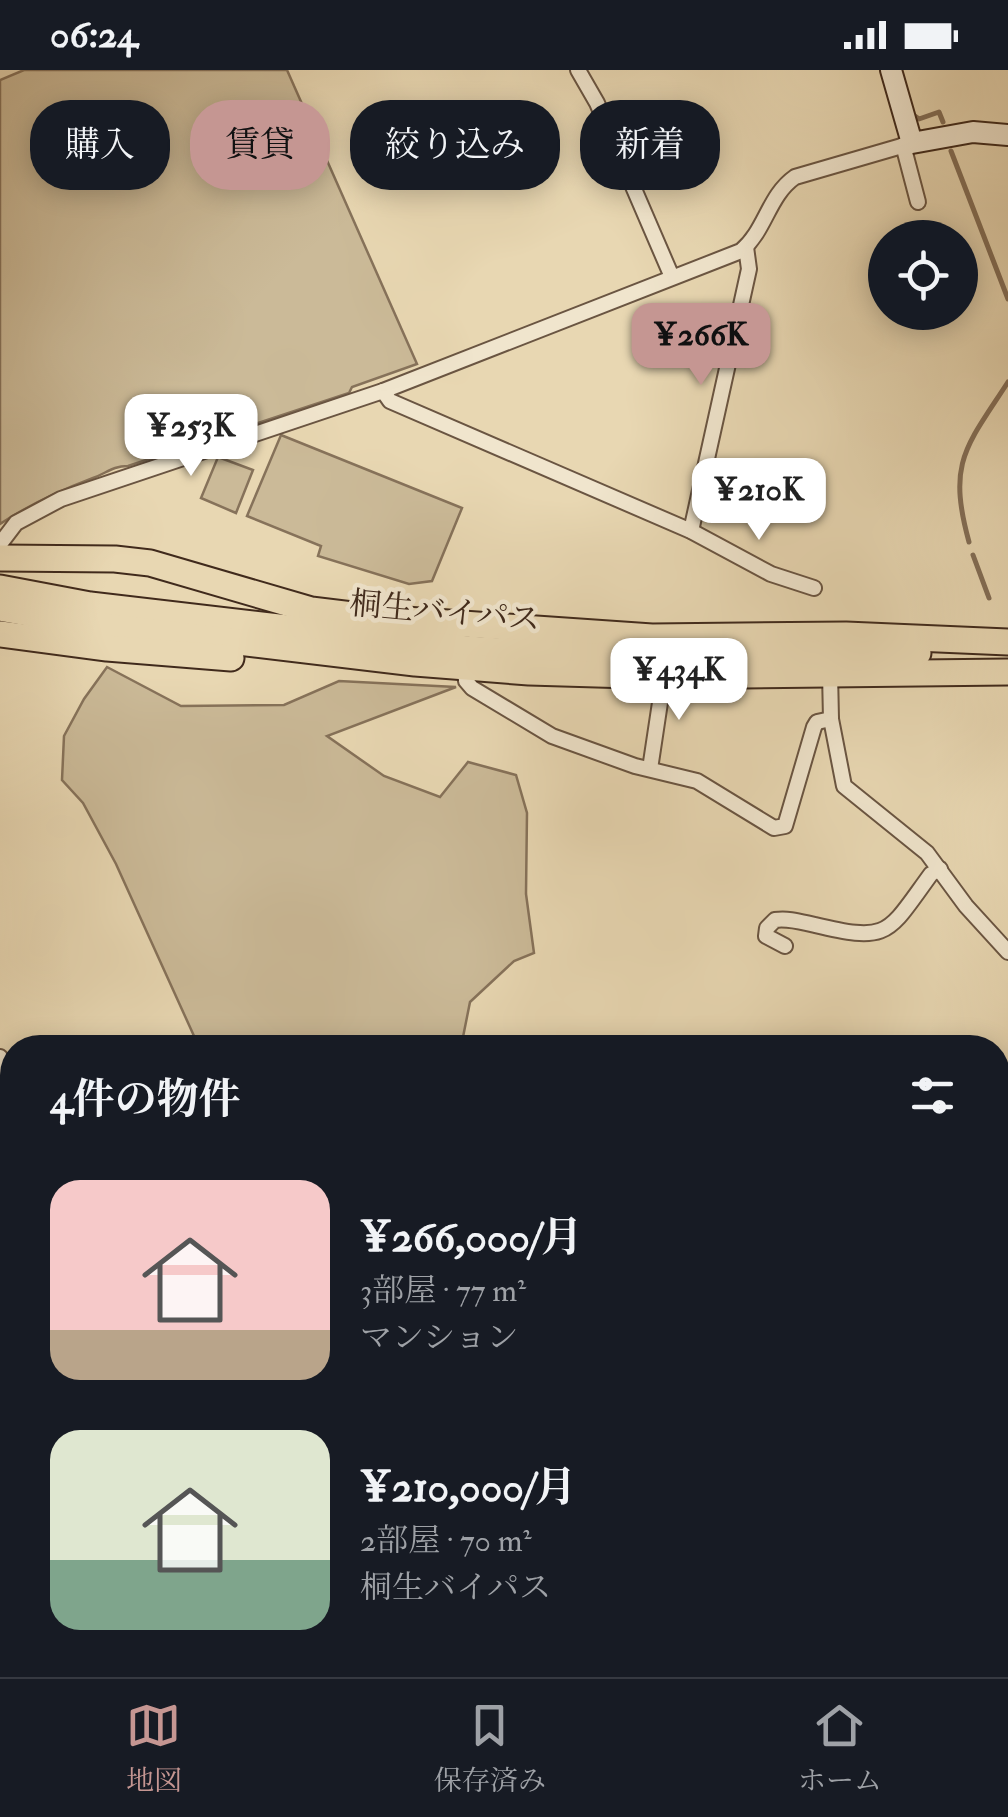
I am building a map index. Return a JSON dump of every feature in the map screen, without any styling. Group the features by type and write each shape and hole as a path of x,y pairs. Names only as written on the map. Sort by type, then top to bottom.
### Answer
{"highway":[{"path":"0,558 150,563 311,610 376,618 652,638 846,635 1008,642"},
{"name":"桐生バイパス","path":"0,588 90,605 467,649 592,656 1008,652"},
{"name":"桐生バイパス","path":"0,608 95,625 465,668 664,676 1008,672"},
{"path":"0,634 107,648 235,658 364,666 415,663"}],"street":[{"path":"578,70 597,103 672,278"},
{"path":"891,70 918,202"},
{"path":"0,544 16,523 61,499 383,391 746,247 775,197 794,177 907,144 969,132 1008,135"},
{"path":"691,531 749,269 746,247"},
{"path":"383,391 390,401 691,531 770,574 814,588"},
{"path":"465,668 466,681 472,688 552,736 697,781 780,828 787,820 814,727 817,722 831,719"},
{"path":"830,673 831,719 844,786 927,853 966,906 1008,952"},
{"path":"650,769 664,676"},
{"path":"785,946 766,936 775,920 789,919 863,936 886,929 931,874 940,869"}],"shaded area":[{"path":"24,70 287,70 300,100 190,100 190,190 330,190 330,167 417,364 352,387 349,393 114,468 45,498 0,524 0,80"},
{"path":"281,435 462,508 432,581 409,584 318,556 321,546 247,516"},
{"path":"218,457 253,470 236,513 201,498"},
{"path":"107,667 181,706 284,705 339,681 456,687 327,736 384,776 440,797 468,762 516,775 527,813 526,894 534,953 514,961 470,1002 463,1035 194,1035 116,864 83,803 62,780 64,736"}],"waterway":[{"path":"912,114 919,119 939,112 943,122"},
{"path":"951,151 1008,299"},
{"path":"969,542 960,492 964,456 1008,382"},
{"path":"973,555 989,598"}]}
